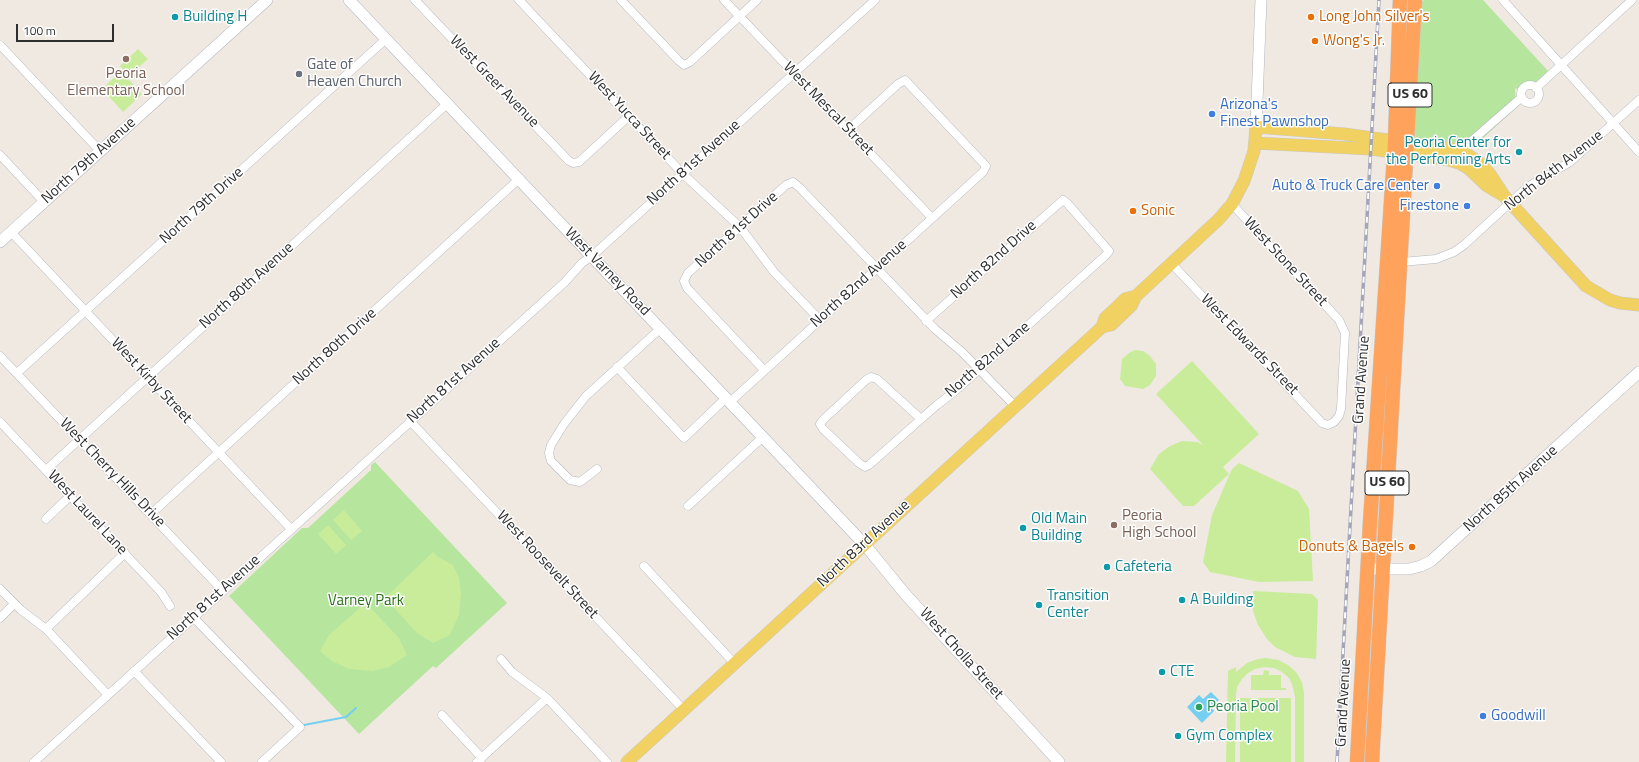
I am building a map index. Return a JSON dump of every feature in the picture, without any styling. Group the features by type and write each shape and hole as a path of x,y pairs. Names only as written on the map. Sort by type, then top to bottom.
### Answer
{"highway":[{"name":"Grand Avenue","path":"1372,762 1401,262 1400,0"},
{"name":"Grand Avenue","path":"1357,762 1381,351 1415,0"},
{"path":"1381,351 1396,352"},
{"path":"1360,710 1375,712"}],"main road":[{"path":"1256,135 1344,134 1449,160 1459,163 1477,176 1487,186 1508,200"},
{"name":"North 83rd Avenue","path":"627,762 1102,327 1111,325 1131,306 1136,296 1218,220 1232,204 1244,181 1256,135"},
{"path":"1401,148 1453,149 1465,153 1480,163 1494,178 1508,200 1585,285 1610,300 1620,304 1639,305"}],"street":[{"name":"North 79th Avenue","path":"0,242 267,0"},
{"name":"West Varney Road","path":"349,0 865,545"},
{"name":"West Greer Avenue","path":"415,0 569,160 574,163 579,162 629,116"},
{"name":"West Yucca Street","path":"519,0 683,174 740,226 774,272 820,320"},
{"path":"621,0 679,62 684,65 690,62 757,0"},
{"name":"West Mescal Street","path":"724,0 932,218"},
{"name":"North 81st Avenue","path":"34,762 565,282 582,263 592,256 875,0"},
{"path":"1256,135 1261,0"},
{"path":"1502,0 1639,152"},
{"path":"1536,88 1632,0"},
{"name":"North 79th Drive","path":"17,373 386,39"},
{"path":"0,45 100,151"},
{"name":"North 82nd Avenue","path":"618,367 684,438 820,320 982,172 986,166 904,80 848,130"},
{"path":"1531,85 1536,88 1539,96 1534,102 1528,103 1522,97 1522,91 1525,87 1531,85"},
{"path":"1465,153 1468,144 1522,97"},
{"name":"North 84th Avenue","path":"1401,262 1436,259 1454,252 1464,245 1508,200 1570,162 1639,100"},
{"name":"North 80th Avenue","path":"46,470 448,103"},
{"path":"0,155 44,202"},
{"name":"North 80th Drive","path":"151,514 519,179"},
{"name":"North 81st Drive","path":"764,370 687,288 684,281 688,274 740,226 786,185 792,182 800,188 876,269"},
{"name":"North 82nd Drive","path":"926,321 1062,200 1067,203 1109,251"},
{"name":"West Stone Street","path":"1232,204 1339,320 1345,333 1341,409 1339,416 1334,422 1328,425"},
{"name":"West Kirby Street","path":"11,232 291,529"},
{"name":"North 82nd Lane","path":"921,419 877,379 871,377 855,390 820,424 823,429 865,467 869,465 980,369 1109,251"},
{"name":"West Edwards Street","path":"1171,263 1322,423 1328,425"},
{"path":"876,269 926,321 980,369 1015,406"},
{"path":"597,469 580,482 574,482 564,476 551,461 549,453 555,437 579,403 661,328"},
{"name":"West Cherry Hills Drive","path":"0,356 223,590"},
{"name":"North 85th Avenue","path":"1368,569 1382,570 1415,568 1424,565 1436,557 1639,372"},
{"name":"West Roosevelt Street","path":"410,421 684,710"},
{"name":"West Laurel Lane","path":"0,422 125,553 161,592 170,606"},
{"path":"688,506 763,437"},
{"path":"46,519 70,496"},
{"name":"West Cholla Street","path":"865,545 906,595 1059,762"},
{"path":"46,629 125,553"},
{"path":"644,566 735,664"},
{"path":"0,589 14,604 46,629 108,695"},
{"path":"0,618 14,604"},
{"path":"193,617 300,727 262,762"},
{"path":"501,659 512,672 548,698 607,762"},
{"path":"134,671 221,762"},
{"path":"442,715 480,760 548,698"}],"green space":[{"path":"1424,0 1483,0 1548,71 1536,82 1515,89 1516,108 1482,139 1468,147 1416,138 1414,131 1420,3"},
{"path":"138,49 148,59 129,76 120,66"},
{"path":"121,71 142,94 123,112 102,89"},
{"path":"1135,350 1143,351 1150,356 1156,364 1156,376 1150,385 1143,389 1125,386 1120,379 1122,359"},
{"path":"1192,361 1259,434 1223,467 1229,474 1194,506 1183,506 1150,469 1159,454 1170,446 1182,441 1197,442 1203,445 1156,394"},
{"name":"Varney Park","path":"375,462 507,603 436,668 433,666 359,734 229,596 302,528 308,528 371,470 371,465"},
{"path":"1239,463 1298,491 1309,509 1313,581 1259,582 1210,572 1203,562 1212,515 1232,469"},
{"path":"344,510 362,531 351,540 333,520"},
{"path":"328,525 346,545 336,554 318,534"},
{"path":"433,552 438,557 453,565 459,578 461,593 459,615 450,635 433,643 417,633 387,600 388,595"},
{"path":"1253,591 1312,594 1318,600 1316,659 1295,657 1275,647 1267,639 1258,625 1253,611"},
{"path":"363,605 368,605 399,638 407,655 389,667 373,671 349,669 332,661 320,651 329,635"},
{"path":"1266,658 1278,660 1288,665 1296,672 1302,682 1304,693 1304,762 1295,762 1295,697 1292,684 1289,678 1282,672 1274,668 1264,667 1255,669 1248,673 1237,687 1235,762 1226,762 1228,671 1236,667 1236,672 1247,663"},
{"path":"1264,670 1269,671 1269,675 1281,675 1281,688 1286,688 1286,690 1251,690 1251,675 1263,675"},
{"path":"1240,698 1291,698 1291,762 1240,762"}],"water":[{"name":"Peoria Pool","path":"1211,692 1219,700 1211,707 1214,711 1202,723 1187,707 1199,695 1203,699"}],"waterway":[{"path":"304,725 346,717 356,708"}],"railway":[{"path":"1337,762 1379,0"}],"place":[{"name":"Building H","path":"175,17"},
{"name":"Long John Silver's","path":"1311,17"},
{"name":"Wong's Jr.","path":"1315,41"},
{"name":"Peoria Elementary School","path":"126,59"},
{"name":"Gate of Heaven Church","path":"299,74"},
{"name":"Arizona's Finest Pawnshop","path":"1212,114"},
{"name":"Peoria Center for the Performing Arts","path":"1519,152"},
{"name":"Auto & Truck Care Center","path":"1437,186"},
{"name":"Firestone","path":"1467,206"},
{"name":"Sonic","path":"1133,211"},
{"name":"Peoria High School","path":"1114,525"},
{"name":"Old Main Building","path":"1023,528"},
{"name":"Donuts & Bagels","path":"1412,547"},
{"name":"Cafeteria","path":"1107,567"},
{"name":"A Building","path":"1182,600"},
{"name":"Transition Center","path":"1039,605"},
{"name":"CTE","path":"1162,672"},
{"name":"Peoria Pool","path":"1199,707"},
{"name":"Goodwill","path":"1483,716"},
{"name":"Gym Complex","path":"1178,736"}]}
